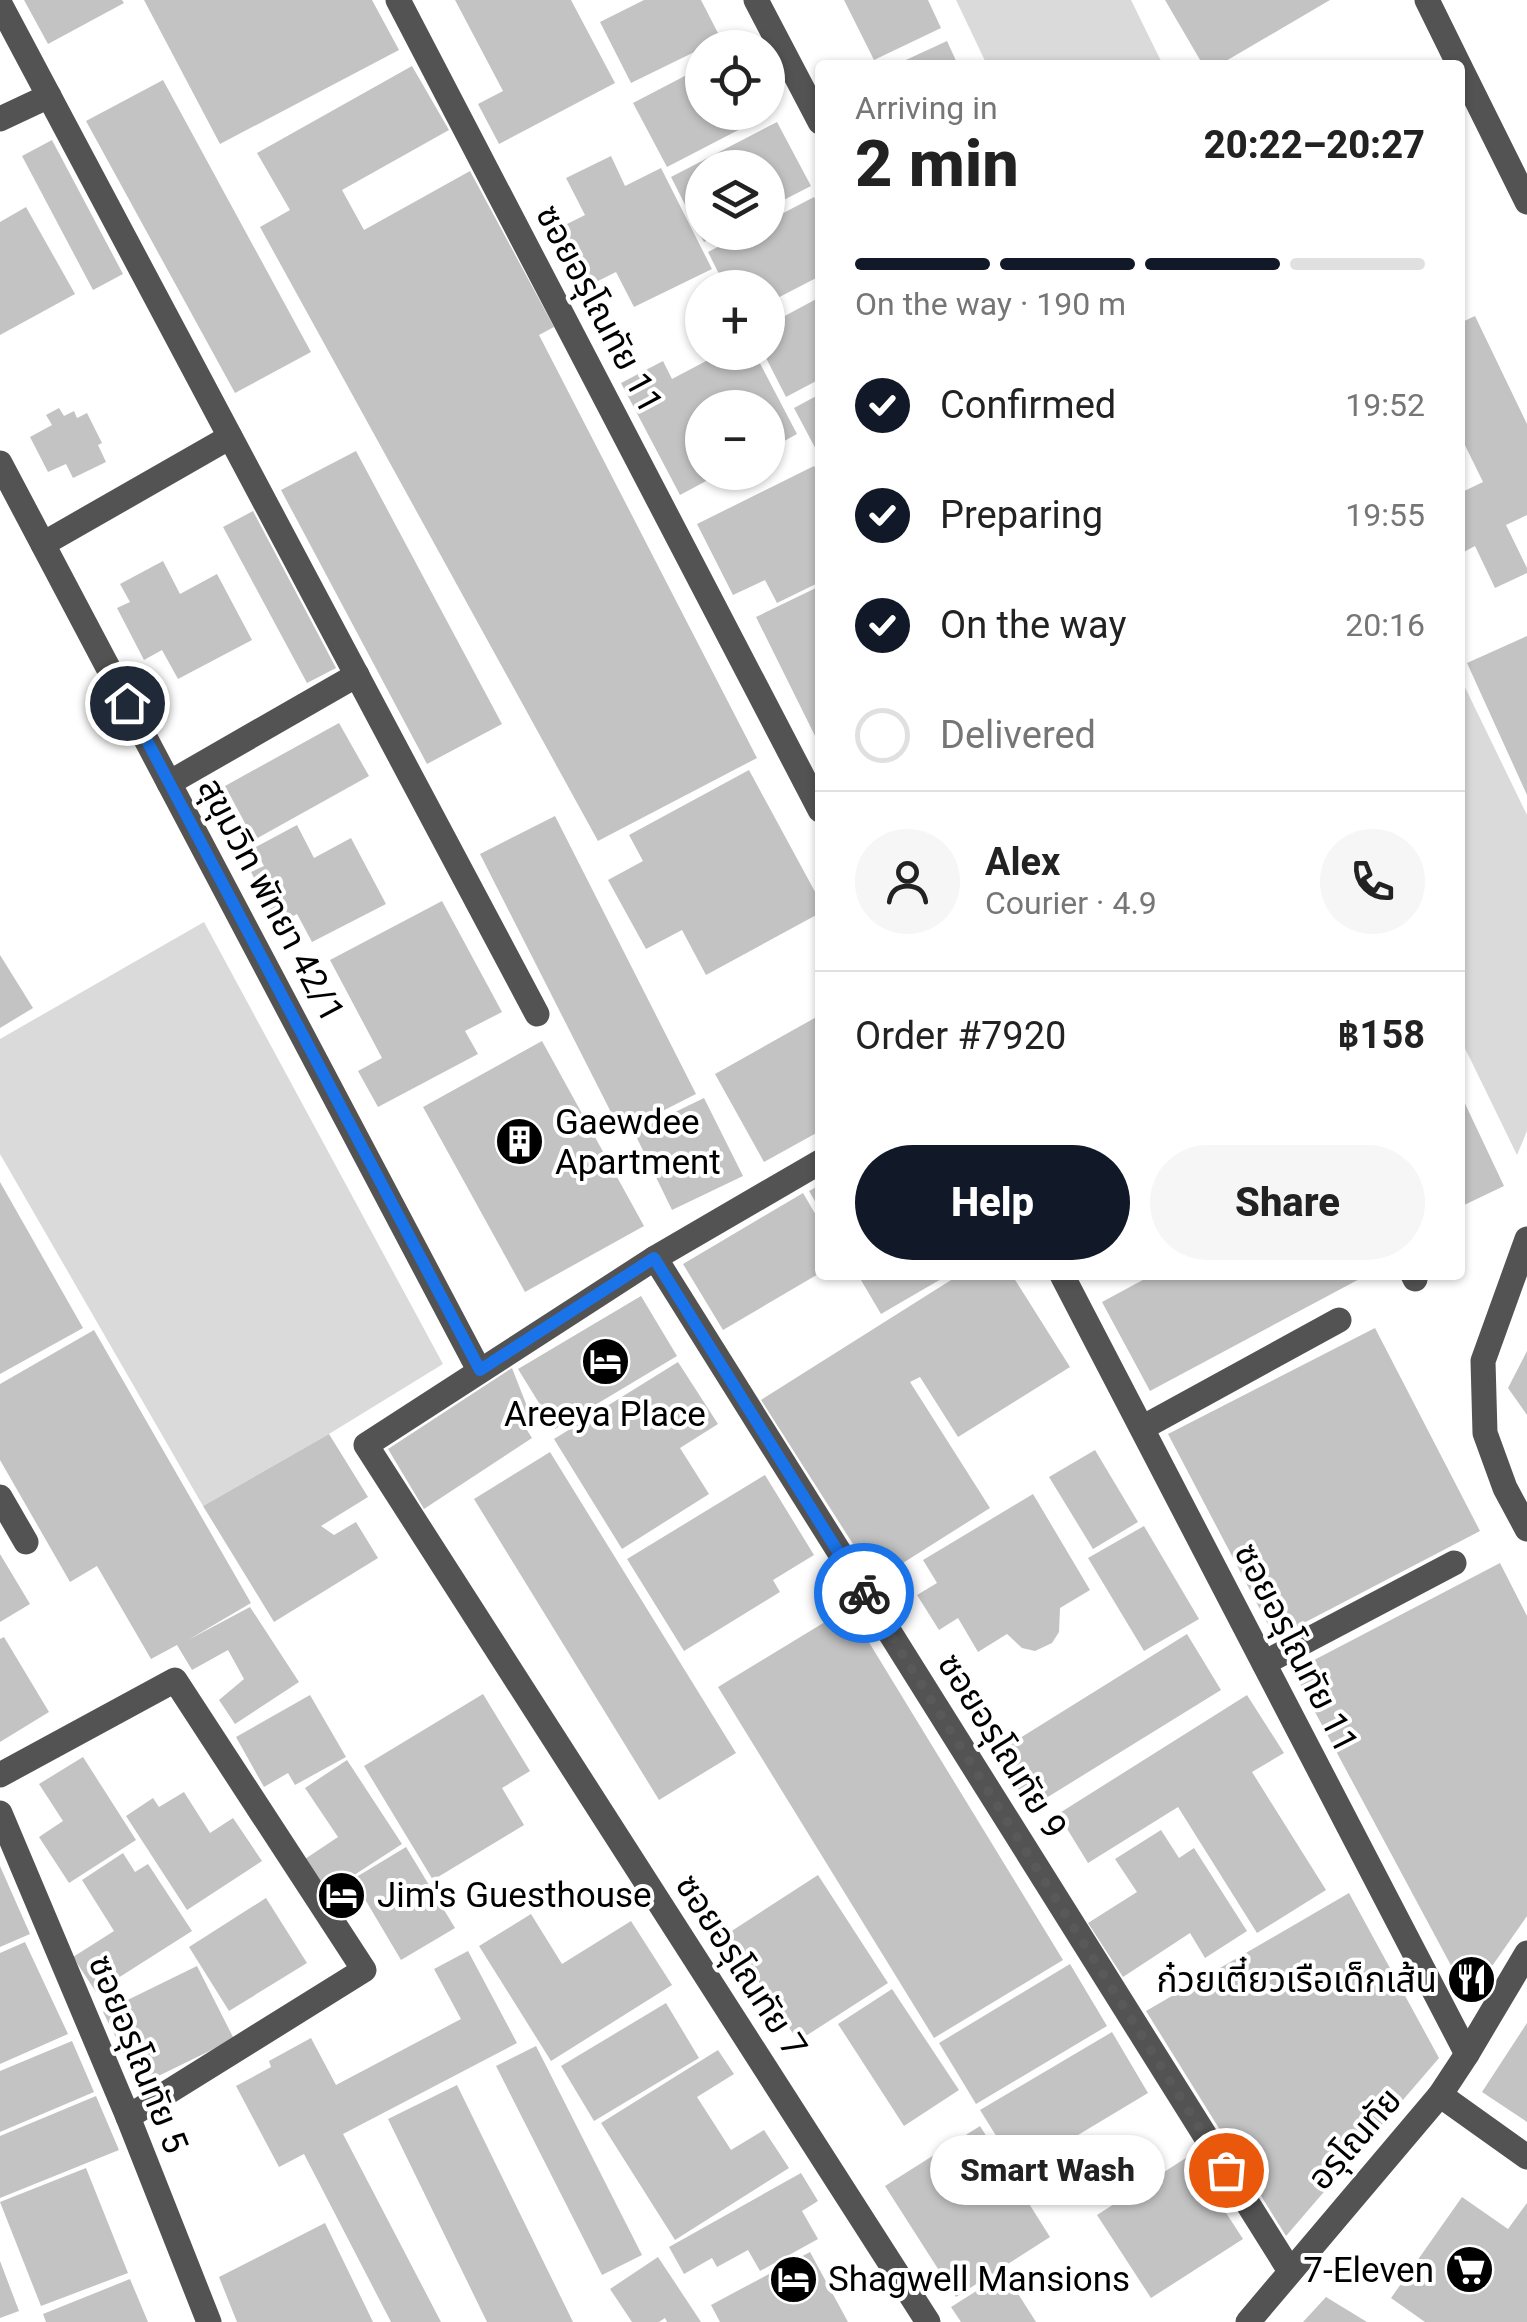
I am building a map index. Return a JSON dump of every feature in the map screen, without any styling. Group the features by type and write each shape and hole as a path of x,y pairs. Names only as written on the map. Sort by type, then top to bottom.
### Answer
{"street":[{"name":"ซอยอรุโณทัย 11","path":"398,0 815,800"},
{"path":"756,0 815,112"},
{"path":"1427,0 1457,60"},
{"path":"0,4 537,1014"},
{"path":"1465,76 1527,202"},
{"path":"0,119 49,96"},
{"path":"43,544 230,437"},
{"name":"สุขุมวิท พัทยา 42/1","path":"0,463 480,1370"},
{"path":"169,783 357,674"},
{"path":"480,1370 654,1258 815,1165"},
{"path":"1527,1239 1483,1362 1485,1433 1516,1485 1527,1529"},
{"name":"ซอยอรุโณทัย 9","path":"654,1258 1290,2271"},
{"name":"ซอยอรุโณทัย 11","path":"1065,1280 1467,2054"},
{"path":"1142,1428 1339,1320"},
{"name":"ซอยอรุโณทัย 7","path":"480,1370 366,1445 928,2322"},
{"path":"0,1496 26,1542"},
{"path":"1264,1663 1454,1563"},
{"path":"0,1775 174,1680 364,1970 128,2118"},
{"name":"ซอยอรุโณทัย 5","path":"0,1814 128,2118 208,2322"},
{"name":"อรุโณทัย","path":"1248,2322 1440,2095 1527,1953"},
{"path":"1440,2095 1527,2157"}],"shaded area":[{"path":"956,0 1131,0 1161,60 985,60"},
{"path":"1465,687 1527,815 1527,1131 1517,1155 1465,1048"},
{"path":"204,922 443,1364 203,1506 0,1154 0,1039"}],"building":[{"path":"24,0 122,0 124,3 48,44"},
{"path":"144,0 372,0 399,50 220,144"},
{"path":"455,0 571,0 615,83 499,144 478,104 503,91"},
{"path":"644,0 701,0 716,30 685,30 685,57 631,83 600,22"},
{"path":"844,0 928,0 941,28 874,60"},
{"path":"1165,0 1330,0 1228,60 1200,60"},
{"path":"947,41 956,60 906,60"},
{"path":"412,66 449,130 342,190 364,230 470,171 554,327 539,335 757,758 598,841 260,227 290,210 257,153"},
{"path":"685,76 685,130 738,130 700,150 685,150 685,158 667,167 633,103"},
{"path":"163,80 311,352 235,393 86,121"},
{"path":"762,130 781,130 811,186 785,199 785,150 723,150"},
{"path":"52,140 123,274 93,290 22,156"},
{"path":"611,156 625,186 661,168 685,216 685,250 702,250 712,269 685,270 685,282 634,307 616,272 582,289 553,231 585,215 566,178"},
{"path":"685,170 685,205 671,177"},
{"path":"815,199 815,279 785,294 785,270 717,270 708,252 785,250 785,212"},
{"path":"26,207 75,294 0,335 0,222"},
{"path":"815,300 815,382 786,397 772,370 785,370 785,316"},
{"path":"1475,316 1527,424 1527,515 1506,525 1527,573 1495,588 1475,546 1465,551 1465,491 1483,482 1465,445 1465,321"},
{"path":"663,361 672,379 689,370 763,370 774,390 685,390 685,490 689,490 680,495 621,383"},
{"path":"815,397 815,448 794,408"},
{"path":"59,408 64,416 74,411 77,418 87,413 102,443 98,445 106,462 73,478 66,464 48,472 30,437 52,425 46,415"},
{"path":"785,411 797,434 785,441"},
{"path":"356,451 502,724 427,764 281,490"},
{"path":"814,466 815,584 777,603 765,580 733,595 697,524 766,490 785,490 785,480"},
{"path":"253,511 336,668 307,683 223,527"},
{"path":"163,561 180,594 217,574 252,640 178,679 162,650 144,660 117,608 130,602 120,584"},
{"path":"815,588 815,736 756,617"},
{"path":"1527,636 1527,795 1467,663"},
{"path":"339,723 369,776 254,840 225,786"},
{"path":"749,770 815,892 815,916 706,975 682,930 646,949 608,880 643,861 629,835"},
{"path":"555,816 696,1094 621,1132 480,854"},
{"path":"297,825 314,858 351,838 386,904 312,942 297,914 278,924 251,872 264,866 254,848"},
{"path":"442,901 502,1012 465,1031 478,1054 378,1107 358,1071 382,1058 330,960"},
{"path":"0,955 33,1008 0,1028"},
{"path":"815,1018 815,1134 764,1162 715,1074"},
{"name":"Gaewdee Apartment","path":"542,1041 644,1226 525,1292 423,1107"},
{"path":"704,1098 743,1176 672,1210 634,1132"},
{"path":"1465,1104 1504,1186 1465,1205"},
{"path":"0,1182 83,1328 0,1374"},
{"path":"803,1193 815,1213 815,1276 723,1330 683,1264"},
{"path":"861,1280 939,1280 881,1314"},
{"path":"951,1280 1015,1280 1070,1367 958,1437 920,1377 910,1382 990,1508 876,1580 761,1400"},
{"path":"1143,1280 1358,1280 1150,1391 1102,1302"},
{"path":"641,1296 677,1356 555,1429 518,1369"},
{"path":"1375,1328 1480,1531 1275,1638 1168,1434"},
{"path":"94,1330 251,1603 188,1640 250,1607 299,1682 235,1724 219,1700 244,1679 228,1650 192,1670 177,1645 151,1659 97,1566 70,1582 0,1460 0,1384"},
{"path":"1527,1351 1527,1415 1508,1388"},
{"path":"678,1362 718,1424 680,1448 709,1494 622,1549 554,1439"},
{"path":"512,1368 530,1414 520,1419 532,1438 424,1509 388,1449"},
{"path":"329,1434 368,1497 321,1526 334,1535 356,1522 378,1558 274,1622 203,1506"},
{"path":"1095,1450 1138,1522 1093,1549 1049,1477"},
{"path":"550,1452 736,1753 659,1800 474,1499"},
{"path":"765,1475 814,1555 773,1580 780,1592 684,1651 627,1559"},
{"path":"1033,1494 1090,1590 1060,1608 1059,1632 1052,1643 1035,1651 1022,1648 1007,1634 978,1652 958,1618 939,1630 917,1595 937,1583 923,1560"},
{"path":"1144,1526 1199,1619 1144,1651 1088,1558"},
{"path":"0,1554 30,1604 0,1622"},
{"path":"1500,1563 1527,1616 1527,1916 1469,1999 1293,1671"},
{"path":"848,1608 1063,1960 934,2038 718,1687"},
{"path":"1187,1634 1221,1690 1030,1808 996,1753"},
{"path":"4,1637 49,1712 0,1742 0,1639"},
{"path":"483,1694 530,1771 502,1788 524,1825 433,1880 364,1766"},
{"path":"310,1695 346,1757 295,1785 288,1773 264,1787 236,1737"},
{"path":"1247,1695 1284,1753 1252,1772 1326,1890 1257,1933 1178,1807 1088,1863 1058,1814"},
{"path":"83,1757 136,1840 69,1883 39,1837 63,1821 39,1784"},
{"path":"347,1760 402,1844 328,1892 305,1859 338,1837 305,1788"},
{"path":"184,1792 210,1833 233,1818 262,1861 187,1910 126,1816 153,1798 159,1807"},
{"path":"1161,1830 1179,1858 1194,1848 1247,1931 1205,1958 1190,1933 1123,1977 1088,1923 1137,1892 1115,1859"},
{"path":"406,1847 455,1928 401,1960 353,1879"},
{"path":"123,1853 135,1872 148,1864 192,1931 96,1992 73,1957 114,1931 82,1880"},
{"path":"0,1866 30,1934 0,1947"},
{"path":"818,1875 888,1983 798,2041 727,1934"},
{"path":"1349,1893 1439,2058 1286,2236 1146,2011"},
{"path":"266,1898 307,1963 229,2011 189,1947"},
{"path":"531,1914 562,1964 631,1921 672,1985 551,2061 479,1946"},
{"path":"25,1942 68,2034 0,2064 0,1953"},
{"path":"468,1951 517,2043 343,2134 441,2322 391,2322 304,2154 279,2167 236,2086 271,2067 269,2061 311,2038 336,2085 461,2019 434,1969"},
{"path":"1070,1964 1107,2026 976,2104 939,2043"},
{"path":"197,1966 234,2039 140,2085 103,2012"},
{"path":"892,1989 959,2090 904,2126 838,2024"},
{"path":"666,2003 699,2058 594,2121 561,2066"},
{"path":"1527,2023 1527,2122 1482,2092"},
{"path":"1112,2032 1148,2093 1018,2171 980,2110"},
{"path":"72,2041 94,2092 0,2132 0,2071"},
{"path":"536,2046 642,2255 602,2275 496,2066"},
{"path":"718,2050 734,2074 697,2097 731,2150 764,2130 789,2168 675,2240 601,2123"},
{"path":"457,2085 573,2322 487,2322 388,2119"},
{"path":"96,2096 119,2150 0,2198 0,2136"},
{"path":"980,2126 1050,2237 956,2297 885,2186"},
{"path":"1189,2156 1243,2239 1151,2298 1097,2215"},
{"path":"86,2168 128,2273 41,2306 0,2202"},
{"path":"801,2173 818,2201 802,2211 818,2239 760,2271 748,2250 717,2267 712,2258 684,2274 669,2247"},
{"name":"7-Eleven","path":"1462,2197 1508,2229 1527,2203 1527,2322 1425,2322 1391,2298"},
{"path":"325,2223 373,2322 237,2322 219,2277"},
{"name":"Shagwell Mansions","path":"810,2252 848,2322 720,2322 711,2305"},
{"path":"658,2257 701,2322 667,2322 665,2318 659,2322 632,2322 610,2289"},
{"path":"0,2261 19,2311 0,2318"},
{"path":"1005,2273 1036,2322 961,2322 951,2307"},
{"path":"130,2279 148,2322 46,2322 43,2314"},
{"path":"1326,2297 1367,2322 1303,2322"}],"way so far":[{"path":"864,1593 1226,2170"}],"place":[{"name":"Gaewdee Apartment","path":"520,1142"},
{"name":"Areeya Place","path":"605,1362"},
{"name":"Jim's Guesthouse","path":"342,1895"},
{"name":"ก๋วยเตี๋ยวเรือเด็กเส้น","path":"1472,1980"},
{"name":"Smart Wash","path":"1226,2170"},
{"name":"7-Eleven","path":"1469,2270"},
{"name":"Shagwell Mansions","path":"793,2279"}],"route":[{"path":"127,703 480,1370 654,1258 864,1593"}]}
